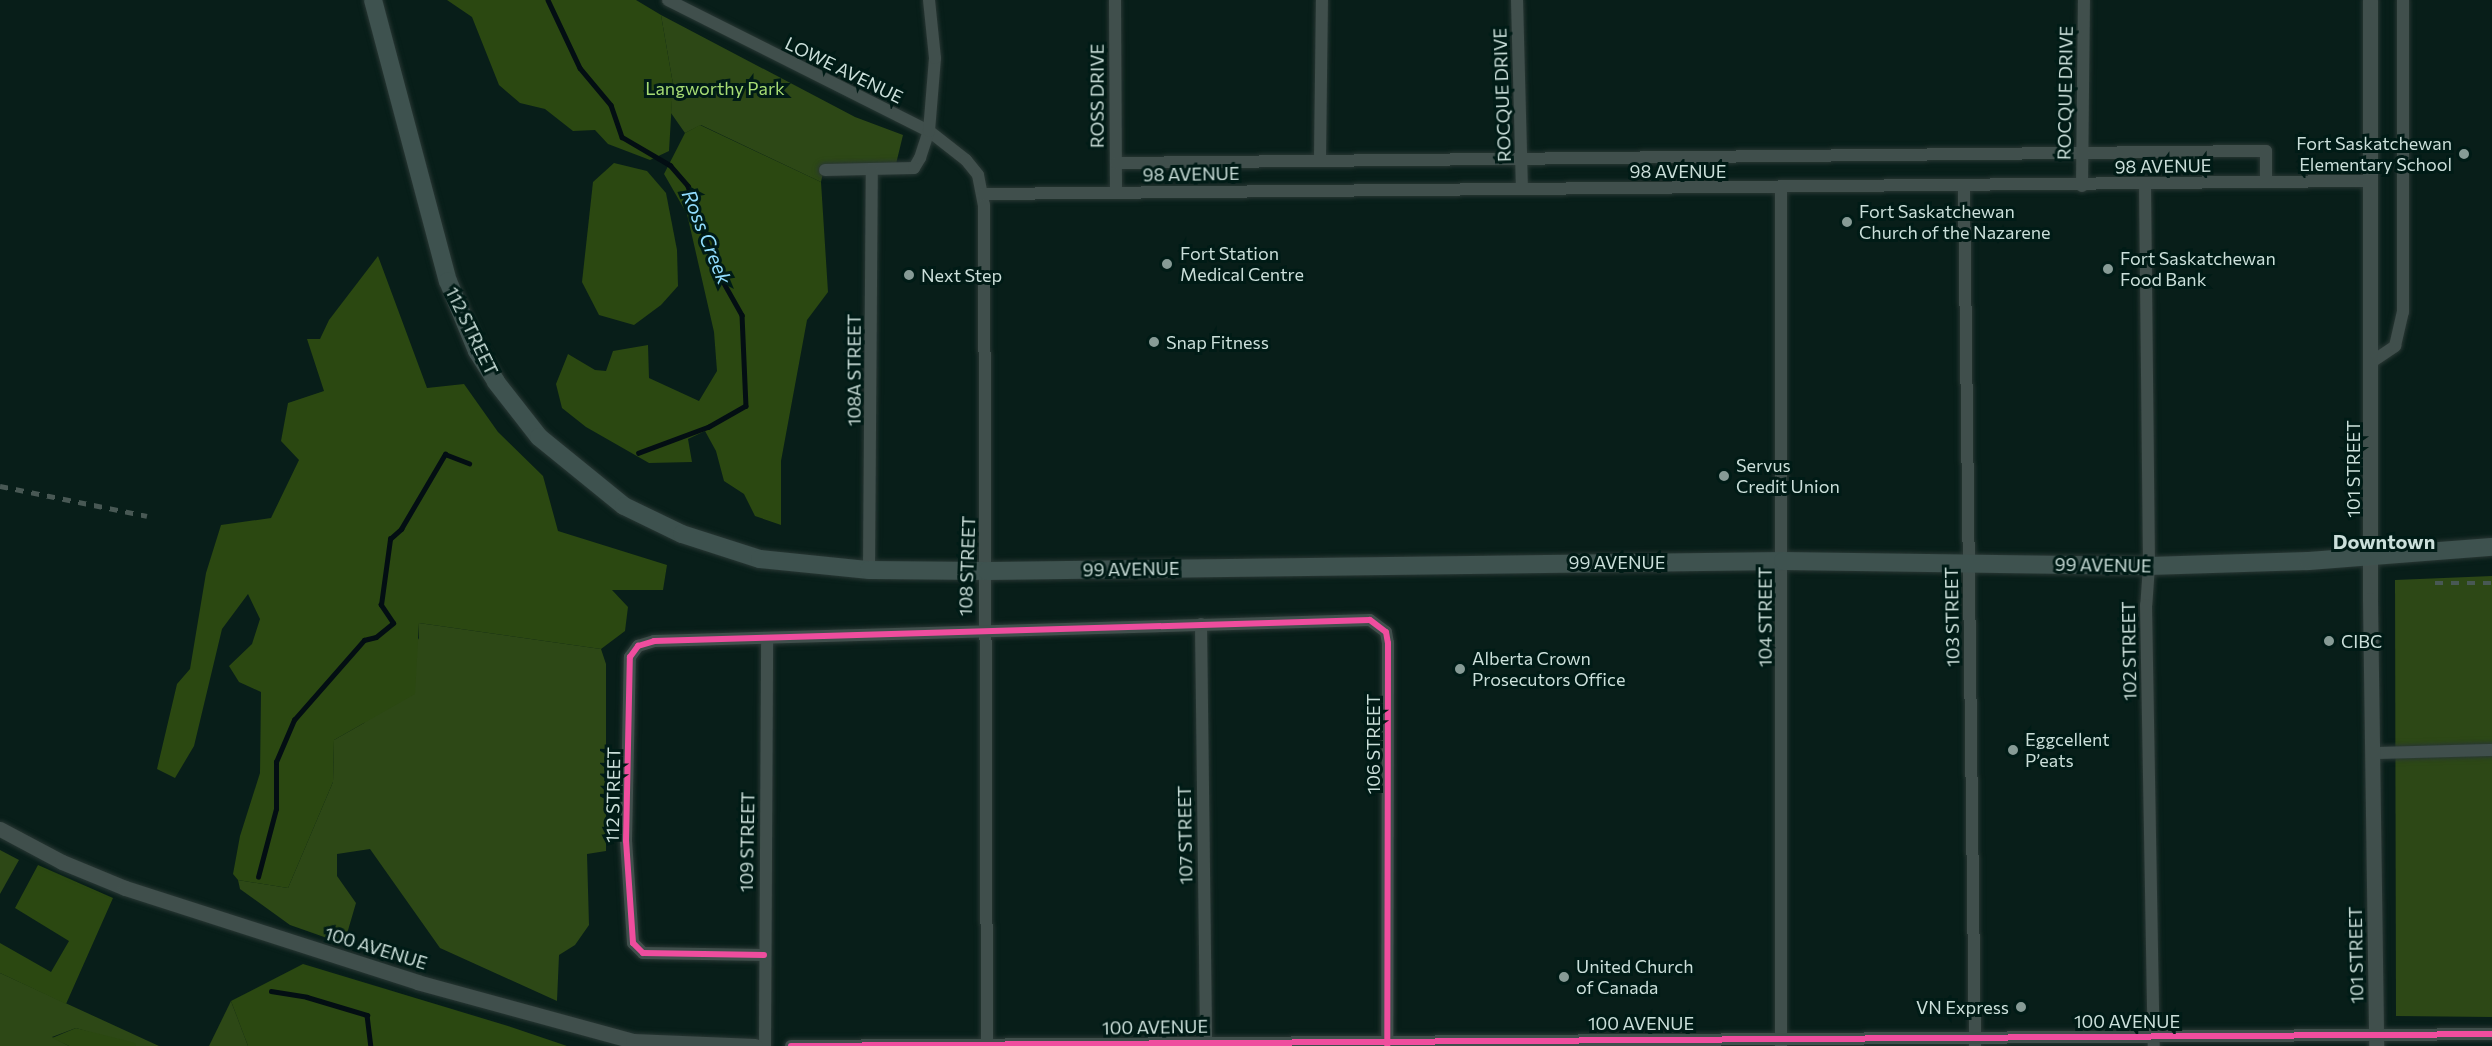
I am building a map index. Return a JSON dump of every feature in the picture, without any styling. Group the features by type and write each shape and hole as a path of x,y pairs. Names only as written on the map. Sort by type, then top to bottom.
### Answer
{"main road":[{"name":"112 STREET","path":"373,0 448,281 477,351 496,382 539,437 624,506 682,534 760,559"},
{"name":"99 AVENUE","path":"760,559 869,570 987,571 1783,561 2149,566 2372,557 2483,547 2492,539"}],"street":[{"path":"672,4 689,0"},
{"path":"825,170 914,168 928,131 935,58 929,0"},
{"name":"ROSS DRIVE","path":"1115,0 1116,193"},
{"path":"1320,158 1322,0"},
{"name":"ROCQUE DRIVE","path":"1516,0 1522,189"},
{"name":"ROCQUE DRIVE","path":"2082,186 2084,0"},
{"name":"101 STREET","path":"2370,0 2377,1041"},
{"path":"2373,361 2395,346 2403,312 2403,0"},
{"name":"LOWE AVENUE","path":"672,4 928,131 966,160 978,175 983,194"},
{"path":"1116,163 1320,158 2266,151 2266,182"},
{"name":"108A STREET","path":"869,570 872,170"},
{"name":"98 AVENUE","path":"983,194 1781,189 2372,181"},
{"name":"102 STREET","path":"2145,184 2149,566 2146,605 2155,1040"},
{"name":"103 STREET","path":"1964,187 1975,1041"},
{"name":"104 STREET","path":"1781,189 1783,561 1781,1041"},
{"name":"108 STREET","path":"983,194 987,571 983,633 987,1045"},
{"name":"106 STREET","path":"1201,624 1363,619 1376,622 1386,632 1387,1043"},
{"path":"767,638 983,633 1201,624"},
{"name":"107 STREET","path":"1201,624 1206,1043"},
{"name":"109 STREET","path":"765,1046 767,638"},
{"name":"112 STREET","path":"764,955 643,952 633,943 626,841 630,657 633,650 654,641 767,638"},
{"path":"2374,753 2492,750"},
{"name":"100 AVENUE","path":"0,829 62,862 125,888 417,982 633,1041 755,1046"},
{"name":"100 AVENUE","path":"791,1046 1781,1041 2377,1041 2492,1034"}],"green space":[{"path":"447,0 636,0 661,15 673,84 669,151 650,160 608,144 595,130 573,131 545,109 520,103 499,85 472,17"},
{"name":"Langworthy Park","path":"661,15 855,117 903,135 896,164 824,168 821,182 701,125 685,133 671,113 673,84"},
{"path":"700,125 821,182 828,292 807,320 781,461 781,525 755,516 744,494 724,481 716,451 705,431 688,439 692,462 649,463 586,427 562,408 556,384 568,354 595,370 606,371 613,351 648,345 649,378 699,401 717,371 714,332 687,214 664,174 685,133"},
{"path":"614,163 647,171 666,193 677,250 678,286 661,305 634,325 599,315 582,282 593,182"},
{"path":"378,256 427,388 464,384 498,432 543,476 558,531 667,565 663,590 612,590 628,607 625,631 601,649 419,623 415,694 334,740 333,782 288,888 238,880 233,874 240,836 260,773 261,692 239,682 229,666 252,644 260,619 248,594 222,629 194,746 175,778 157,769 177,684 190,669 206,573 221,525 271,518 299,460 281,441 288,403 324,391 307,339 320,339 329,320"},
{"path":"2492,576 2492,1017 2396,1016 2395,580"},
{"path":"419,623 601,649 606,664 606,851 587,854 589,925 575,945 559,955 557,1001 440,948 370,849 337,854 337,876 356,903 344,944 290,925 240,889 238,880 288,888 333,782 334,740 364,723 419,638"},
{"path":"0,850 19,860 0,894"},
{"path":"38,865 113,898 66,1004 0,973 0,943 51,972 69,941 15,908"},
{"path":"303,964 567,1046 248,1046 231,1001"},
{"path":"0,973 159,1046 136,1046 76,1028 52,1037 69,1046 0,1046"},
{"path":"231,1001 248,1046 209,1046"},
{"path":"76,1028 135,1043 136,1046 69,1046 52,1038"}],"waterway":[{"name":"Ross Creek","path":"548,0 580,68 611,105 622,137 670,165 688,186 716,269 742,315 746,406 709,427 639,453"},
{"name":"Ross Creek","path":"258,877 276,809 276,762 294,720 364,640 376,637 393,623 381,605 390,539 401,529 445,454 469,463"},
{"name":"Ross Creek","path":"271,991 307,997 367,1015 371,1046"}],"railway":[{"path":"0,486 147,516"},
{"path":"2435,583 2492,583"}],"cycle path":[{"path":"764,955 643,953 633,943 626,841 630,657 638,646 654,641 1370,620 1386,632 1388,643 1387,1046"},
{"path":"791,1046 2492,1034"}],"place":[{"name":"Fort Saskatchewan Elementary School","path":"2464,154"},
{"name":"Fort Saskatchewan Church of the Nazarene","path":"1847,222"},
{"name":"Fort Station Medical Centre","path":"1167,264"},
{"name":"Fort Saskatchewan Food Bank","path":"2108,269"},
{"name":"Next Step","path":"909,275"},
{"name":"Snap Fitness","path":"1154,342"},
{"name":"Servus Credit Union","path":"1724,476"},
{"name":"CIBC","path":"2329,641"},
{"name":"Alberta Crown Prosecutors Office","path":"1460,669"},
{"name":"Eggcellent P’eats","path":"2013,750"},
{"name":"United Church of Canada","path":"1564,977"},
{"name":"VN Express","path":"2021,1007"}],"district":[{"name":"Downtown","path":"2384,541"}]}
